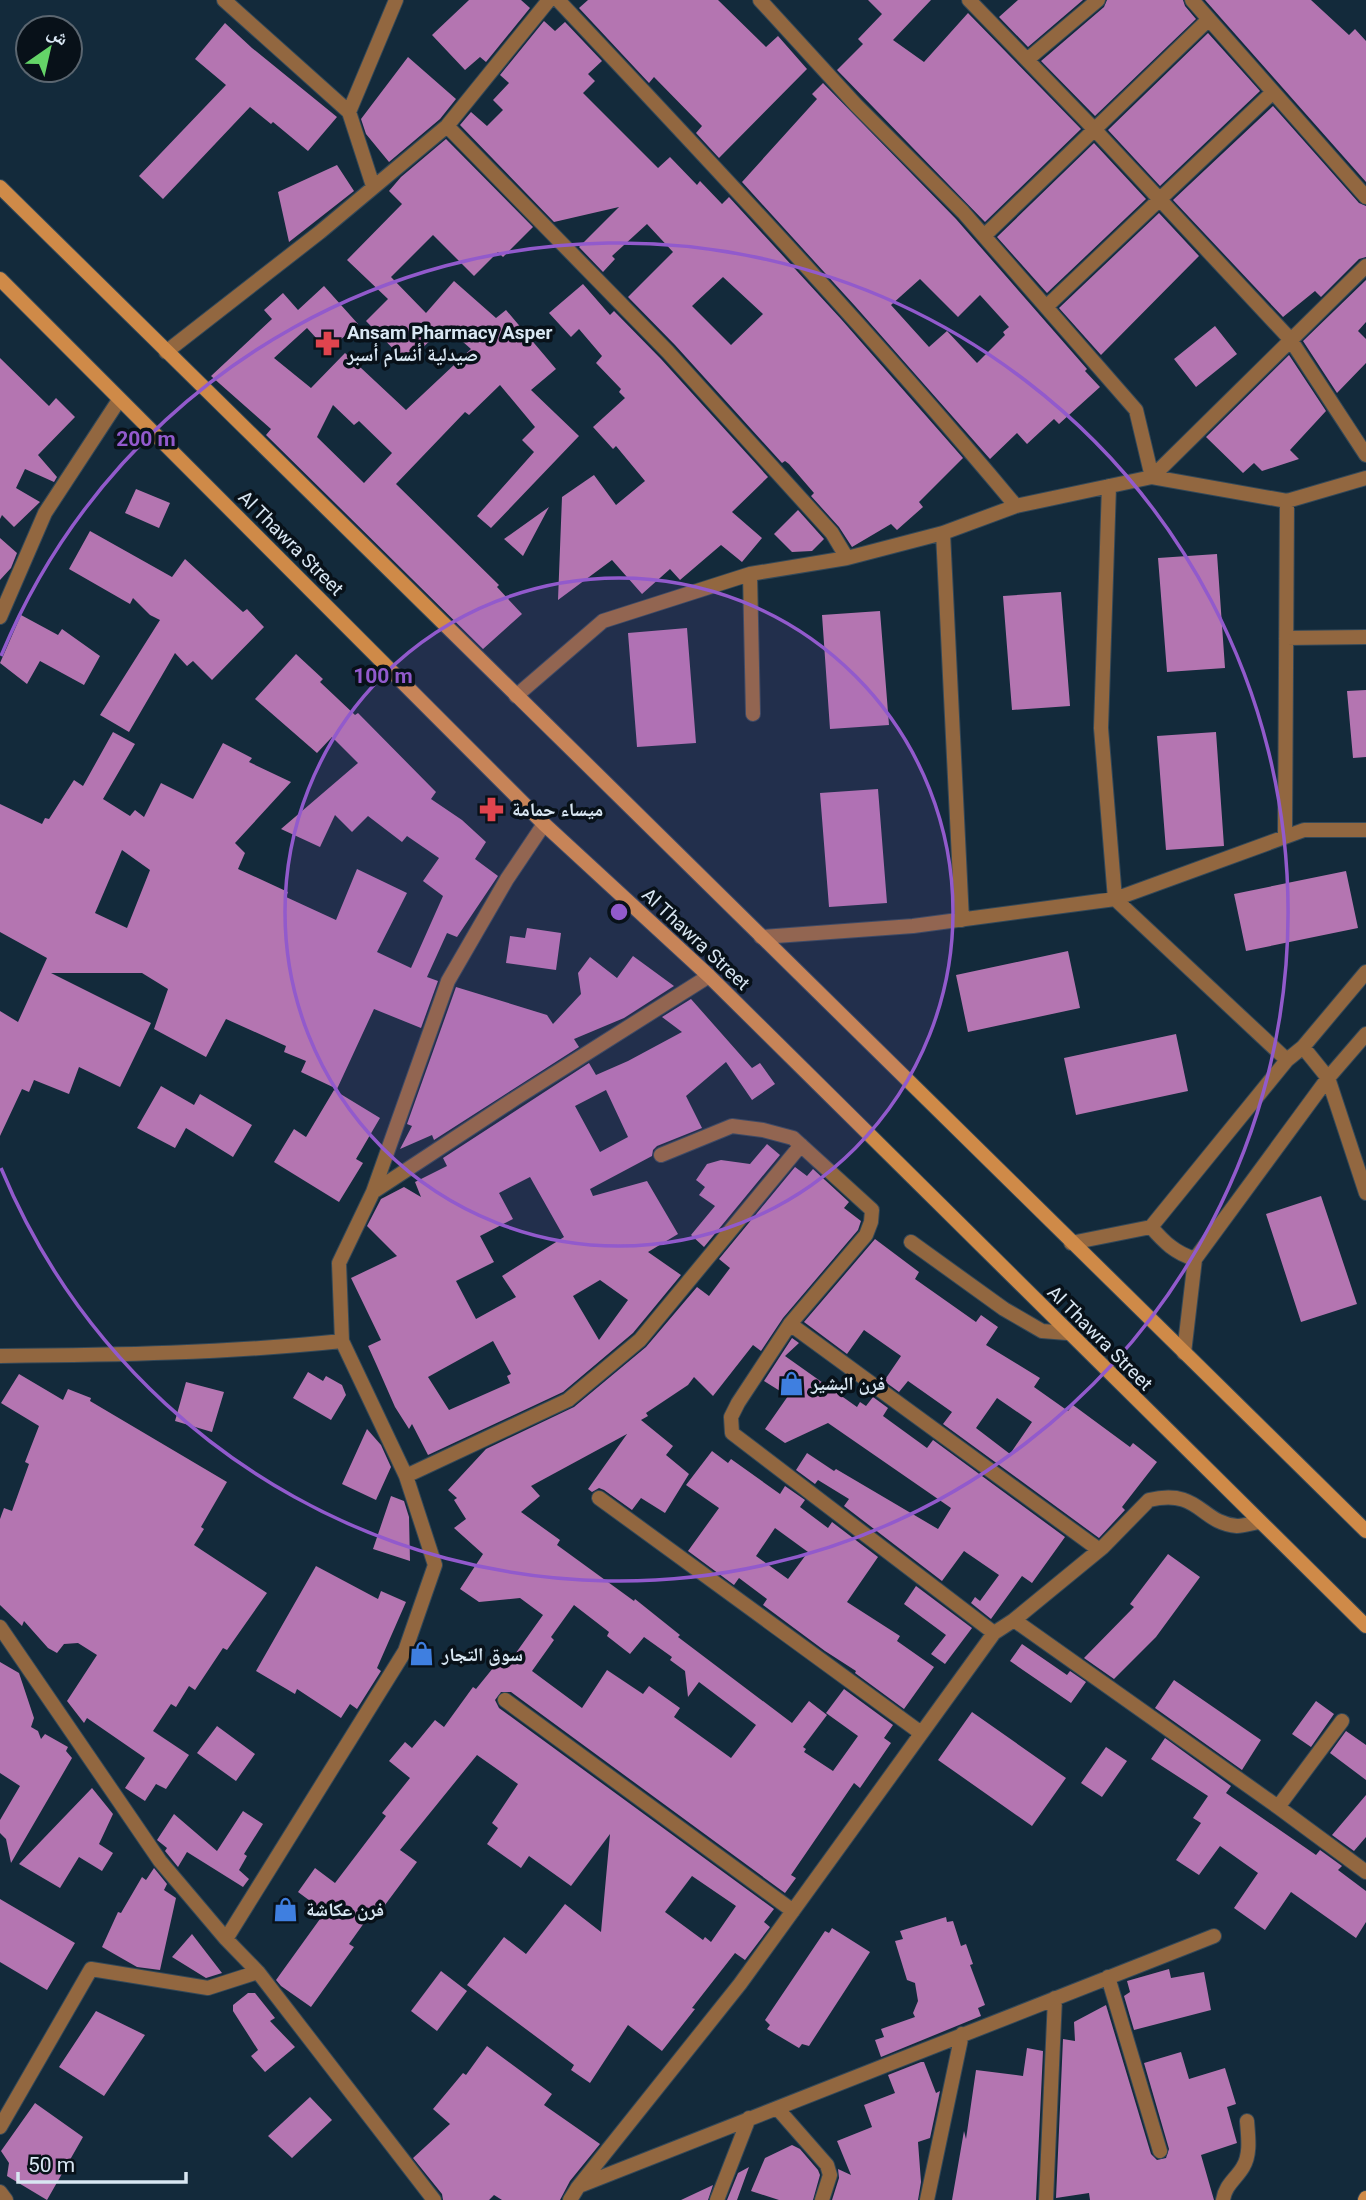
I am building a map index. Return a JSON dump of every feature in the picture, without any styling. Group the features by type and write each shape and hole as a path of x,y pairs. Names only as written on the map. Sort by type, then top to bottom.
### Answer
{"main road":[{"path":"0,187 1366,1531"},
{"name":"Al Thawra Street","path":"0,279 544,824 709,976 1366,1626"}],"street":[{"path":"223,0 349,112 373,186"},
{"path":"349,112 396,0"},
{"path":"166,352 320,232 447,125 550,0"},
{"path":"558,0 841,303 1016,506"},
{"path":"760,0 984,236 1136,410 1152,477"},
{"path":"970,0 1290,339 1366,455"},
{"path":"1028,60 1098,0"},
{"path":"1192,0 1366,197"},
{"path":"984,236 1209,19"},
{"path":"1046,307 1273,92"},
{"path":"447,125 668,352 832,533 847,558"},
{"path":"1152,477 1366,266"},
{"path":"0,617 46,513 119,400"},
{"path":"516,696 603,621 750,574 847,558 943,533 1016,506 1152,477 1287,501 1366,478"},
{"path":"1109,486 1101,728 1115,899 1287,1060"},
{"path":"1285,836 1287,501"},
{"path":"943,533 962,920"},
{"path":"750,574 753,714"},
{"path":"1286,638 1366,637"},
{"path":"226,1939 405,1651 435,1565 406,1476 342,1341 339,1263 373,1192 448,981 507,879 544,824"},
{"path":"761,937 913,926 1115,899 1304,830 1366,830"},
{"path":"1071,1243 1150,1227 1287,1060 1303,1047 1366,972"},
{"path":"373,1192 709,976"},
{"path":"1184,1353 1195,1259 1328,1078 1366,1034"},
{"path":"1303,1047 1328,1078 1366,1193"},
{"path":"661,1155 732,1126 793,1138 872,1210 866,1235 790,1324 738,1403 732,1417 732,1433 994,1633"},
{"path":"406,1476 568,1400 630,1349 801,1144"},
{"path":"1150,1227 1180,1254 1195,1259"},
{"path":"911,1242 1004,1309 1042,1331 1067,1333"},
{"path":"790,1324 1098,1549"},
{"path":"0,1356 267,1349 342,1341"},
{"path":"599,1498 921,1733"},
{"path":"570,2200 740,1984 994,1633 1014,1620 1103,1547 1149,1500 1179,1498 1190,1501 1216,1519 1236,1526 1259,1522"},
{"path":"1014,1620 1366,1872"},
{"path":"0,1627 160,1861 226,1939 258,1972 434,2200"},
{"path":"505,1700 793,1911"},
{"path":"1278,1807 1342,1721"},
{"path":"578,2187 1214,1936"},
{"path":"0,2127 91,1969 208,1988 258,1972"},
{"path":"1108,1977 1160,2151"},
{"path":"1046,2200 1055,1998"},
{"path":"928,2200 962,2034"},
{"path":"777,2108 827,2165 830,2175 822,2200"},
{"path":"717,2200 749,2119"},
{"path":"1223,2200 1224,2191 1246,2160 1247,2121"},
{"path":"0,2192 6,2200"}],"building":[{"path":"469,0 521,0 530,8 486,62 480,57 465,70 432,35"},
{"path":"588,0 718,0 766,47 778,36 807,69 719,158 696,133 702,126 654,77 649,83 579,8"},
{"path":"868,0 931,0 893,40 924,62 968,13 1081,129 985,222 837,70 863,44 858,39 882,14"},
{"path":"1018,0 1083,0 1028,47 999,17"},
{"path":"1107,0 1183,0 1196,19 1095,116 1041,61 1104,7"},
{"path":"1205,0 1311,0 1349,35 1355,29 1366,41 1366,182"},
{"path":"544,21 555,31 565,22 602,61 588,74 595,81 583,93 658,168 670,157 697,185 700,181 722,204 729,197 963,458 919,502 923,507 897,530 891,524 852,547 839,527 811,496 814,493 789,464 785,461 782,463 628,297 673,252 647,224 612,256 615,259 603,272 579,247 619,207 554,222 460,125 471,112 487,126 503,110 493,100 509,83 500,75","holes":["723,277 763,314 731,345 692,306"]},
{"path":"225,23 337,117 308,151 250,107 163,199 139,176 226,85 195,59"},
{"path":"1208,33 1260,91 1160,186 1108,130"},
{"path":"408,57 456,99 440,119 389,162 366,134 361,119"},
{"path":"823,83 956,219 1087,369 1085,371 1100,387 1059,424 1054,419 1027,444 1017,433 990,459 742,182 817,99 812,94","holes":["920,279 958,317 980,295 1009,327 1003,332 1005,335 977,363 947,331 929,347 891,305"]},
{"path":"1273,106 1359,203 1366,206 1366,257 1359,259 1321,297 1315,291 1283,317 1173,200"},
{"path":"446,139 533,227 503,257 498,252 474,276 433,235 391,277 426,313 454,281 496,318 506,310 556,369 531,390 579,436 491,528 477,516 534,452 522,440 535,427 500,385 469,415 465,412 396,484 499,585 497,587 522,614 483,649 266,435 271,429 211,376 272,319 264,310 283,293 298,310 324,286 358,324 328,351 307,328 274,358 311,388 345,353 406,410 471,349 445,326 407,363 366,321 388,299 347,260 402,204 389,191 401,177","holes":["333,405 354,425 359,421 392,453 364,483 317,437"]},
{"path":"1094,143 1146,199 1047,293 997,237"},
{"path":"337,165 354,191 289,242 278,192"},
{"path":"1159,213 1199,256 1101,355 1059,308"},
{"path":"1366,280 1366,322 1358,331 1366,339 1366,363 1337,393 1303,341"},
{"path":"583,284 610,315 614,311 661,359 768,477 732,512 762,538 742,562 721,545 680,580 670,569 642,594 612,560 558,600 562,497 594,475 616,505 645,481 616,446 613,449 593,427 625,398 619,392 621,389 596,363 602,356 579,329 571,337 549,313"},
{"path":"1215,326 1237,354 1196,387 1174,359"},
{"path":"1289,355 1326,411 1290,450 1299,459 1262,471 1254,463 1243,473 1206,437"},
{"path":"0,358 49,406 56,398 75,417 38,455 57,477 54,482 25,469 16,488 40,502 14,527 2,515 0,519"},
{"path":"136,489 170,503 159,528 125,513"},
{"path":"549,507 523,556 504,539"},
{"path":"798,510 824,539 812,551 792,552 774,534"},
{"path":"90,531 172,577 185,559 243,612 247,609 264,627 212,680 193,661 187,666 175,653 129,732 100,715 160,620 150,615 133,598 130,604 69,569"},
{"path":"0,538 17,553 11,568 0,580"},
{"path":"1217,554 1225,668 1167,672 1158,558"},
{"path":"1061,592 1070,706 1012,710 1003,596"},
{"path":"880,611 889,725 830,729 822,615"},
{"path":"21,615 58,635 62,629 100,656 84,685 40,661 27,684 0,663"},
{"path":"687,628 696,743 637,747 628,633"},
{"path":"296,654 323,679 320,682 355,715 358,713 436,792 431,799 462,820 486,842 475,859 498,876 457,937 447,933 427,977 438,981 421,1028 374,1009 337,1089 301,1072 306,1061 284,1052 286,1046 226,1019 206,1057 154,1029 168,989 142,973 51,973 151,1023 120,1087 79,1067 69,1094 34,1080 29,1092 22,1089 0,1136 0,1011 18,1022 47,958 0,932 0,804 42,824 45,818 49,819 74,780 83,786 113,732 135,744 103,799 130,816 135,810 144,817 161,783 193,799 223,743 252,758 249,762 291,782 235,843 245,853 238,869 288,892 286,897 336,920 357,869 407,893 377,952 411,968 443,896 423,881 439,858 407,836 402,842 368,816 352,832 335,815 320,847 281,829 358,763 332,737 317,753 255,699","holes":["122,850 150,870 127,928 95,913"]},
{"path":"1366,690 1366,757 1353,758 1347,691"},
{"path":"1216,732 1224,846 1166,850 1157,736"},
{"path":"878,789 887,903 829,907 820,793"},
{"path":"1346,871 1358,928 1246,951 1234,894"},
{"path":"527,928 561,933 556,970 506,963 510,936 525,938"},
{"path":"1068,951 1080,1008 968,1032 956,975"},
{"path":"633,956 674,986 624,1018 574,1039 579,1047 434,1140 432,1135 400,1149 412,1126 407,1124 456,987 547,1015 553,1024 581,994 578,973 590,957 617,978"},
{"path":"691,999 752,1068 760,1063 775,1084 752,1100 726,1062 686,1096 702,1128 657,1146 652,1156 590,1189 593,1196 647,1181 678,1234 648,1252 681,1275 633,1333 563,1392 428,1455 412,1424 409,1429 395,1407 368,1346 381,1340 351,1278 397,1256 367,1226 381,1199 404,1187 421,1197 415,1182 447,1166 443,1158 589,1063 596,1075 682,1032 662,1017","holes":["606,1090 628,1137 600,1152 575,1106","530,1177 564,1237 502,1276 516,1297 476,1319 456,1281 494,1262 480,1236 513,1219 499,1193","600,1280 628,1300 599,1340 573,1296","493,1341 511,1374 507,1376 510,1383 449,1410 428,1377"]},
{"path":"1176,1034 1188,1091 1076,1115 1064,1058"},
{"path":"161,1086 194,1105 200,1094 252,1125 233,1157 186,1128 175,1148 137,1128"},
{"path":"334,1090 380,1118 356,1159 363,1163 339,1202 274,1162 294,1129 306,1137"},
{"path":"767,1144 780,1155 704,1247 691,1235 715,1206 699,1195 705,1187 696,1180 707,1164 721,1160 750,1164"},
{"path":"795,1167 807,1176 813,1169 849,1202 844,1208 861,1221 858,1230 783,1318 761,1351 753,1345 713,1396 694,1377 688,1385 646,1413 648,1416 641,1420 673,1446 666,1455 689,1474 665,1513 641,1498 632,1510 604,1490 599,1488 592,1492 588,1489 627,1434 531,1486 540,1496 521,1512 560,1540 557,1545 634,1601 635,1599 680,1635 678,1637 792,1723 809,1701 827,1715 803,1747 806,1749 804,1752 833,1771 858,1736 826,1713 844,1689 893,1725 884,1738 891,1743 860,1788 854,1783 791,1875 796,1878 785,1893 511,1692 501,1692 495,1700 499,1708 774,1909 764,1922 770,1927 745,1960 735,1953 662,2051 628,2025 590,2083 571,2070 574,2065 467,1985 504,1937 526,1954 565,1904 601,1932 610,1834 571,1886 529,1856 521,1868 487,1844 498,1828 492,1823 518,1784 477,1755 400,1850 417,1862 379,1913 374,1909 349,1944 354,1947 311,2007 276,1980 325,1912 298,1892 315,1868 335,1883 386,1816 382,1813 410,1778 389,1761 405,1742 412,1748 435,1720 444,1727 473,1687 476,1689 506,1652 513,1657 543,1615 520,1598 479,1602 460,1589 483,1554 454,1528 466,1519 454,1500 457,1498 448,1490 486,1449 574,1407 646,1347 697,1287 709,1296 730,1268 719,1259","holes":["574,1605 609,1632 607,1636 630,1654 644,1637 672,1657 670,1660 685,1671 688,1697 699,1682 756,1725 731,1758 674,1717 680,1708 649,1686 643,1694 607,1670 582,1708 532,1671 554,1640 551,1637","692,1876 736,1906 711,1942 705,1937 703,1940 665,1912"]},
{"path":"1321,1196 1357,1304 1301,1322 1266,1214"},
{"path":"875,1239 919,1272 915,1279 976,1322 981,1315 998,1327 986,1345 1040,1378 1034,1387 1068,1411 1073,1405 1130,1447 1133,1443 1157,1462 1122,1507 1125,1510 1099,1538 943,1424 952,1412 908,1381 899,1392 884,1381 901,1356 864,1330 847,1354 804,1322","holes":["997,1398 1032,1422 1010,1454 976,1428"]},
{"path":"792,1338 799,1343 785,1356 857,1407 860,1402 866,1406 873,1397 888,1408 883,1416 927,1448 933,1440 1065,1537 1032,1583 1022,1576 991,1619 971,1603 975,1597 980,1601 999,1575 964,1551 942,1581 844,1506 849,1499 818,1480 815,1484 796,1470 807,1453 938,1529 951,1508 828,1423 785,1443 765,1429 788,1396 764,1381"},
{"path":"308,1372 323,1381 326,1376 342,1385 346,1395 331,1420 293,1398"},
{"path":"19,1374 63,1400 68,1389 91,1398 90,1401 227,1482 201,1527 204,1529 194,1545 267,1593 227,1650 223,1648 195,1690 189,1686 176,1707 171,1704 153,1731 189,1755 166,1789 156,1784 145,1801 125,1788 145,1758 87,1718 84,1723 67,1701 97,1655 78,1643 64,1644 57,1653 48,1648 24,1621 22,1626 0,1605 0,1519 4,1508 12,1511 29,1464 25,1462 39,1426 1,1403"},
{"path":"186,1382 224,1392 212,1432 175,1421"},
{"path":"367,1429 381,1445 391,1467 376,1500 342,1484"},
{"path":"712,1451 728,1463 731,1459 780,1494 785,1486 805,1500 800,1507 828,1528 832,1522 878,1557 847,1602 900,1636 897,1641 934,1667 904,1709 763,1605 767,1599 739,1578 734,1585 688,1551 719,1508 686,1485","holes":["775,1528 808,1552 788,1579 756,1556"]},
{"path":"391,1496 404,1501 409,1517 410,1561 373,1549"},
{"path":"1168,1554 1200,1577 1156,1637 1114,1679 1084,1658 1134,1607 1130,1604"},
{"path":"316,1566 378,1599 381,1591 406,1602 377,1668 381,1671 357,1709 350,1704 341,1718 297,1689 295,1694 256,1671"},
{"path":"916,1586 972,1628 945,1664 931,1654 946,1635 904,1604"},
{"path":"1022,1644 1067,1675 1070,1671 1086,1682 1071,1703 1010,1661"},
{"path":"0,1662 19,1673 34,1718 31,1727 38,1731 41,1739 45,1734 68,1747 66,1751 72,1758 11,1863 6,1839 0,1833 0,1820 20,1786 0,1773"},
{"path":"1174,1680 1261,1740 1242,1770 1155,1708"},
{"path":"1316,1701 1334,1714 1311,1747 1292,1734"},
{"path":"972,1712 1066,1778 1032,1826 938,1760"},
{"path":"217,1726 255,1754 236,1781 197,1753"},
{"path":"1346,1731 1366,1745 1366,1780 1330,1753"},
{"path":"1165,1738 1231,1786 1226,1793 1316,1855 1320,1850 1342,1866 1338,1870 1366,1891 1366,1922 1356,1938 1291,1892 1265,1930 1234,1908 1258,1873 1220,1846 1199,1875 1176,1860 1201,1823 1193,1818 1208,1796 1151,1759"},
{"path":"1106,1747 1127,1761 1102,1797 1081,1783"},
{"path":"92,1788 113,1814 99,1844 113,1853 102,1871 79,1857 60,1888 19,1864"},
{"path":"1366,1795 1366,1837 1354,1851 1332,1835"},
{"path":"243,1811 263,1824 244,1854 247,1856 239,1870 249,1879 243,1887 187,1852 178,1867 165,1851 167,1848 157,1840 174,1814 217,1851"},
{"path":"154,1868 167,1884 164,1890 176,1898 160,1970 137,1967 102,1947 118,1912 121,1913 142,1877 146,1880"},
{"path":"0,1899 75,1943 47,1990 0,1962"},
{"path":"946,1917 947,1922 953,1921 961,1946 966,1944 973,1964 970,1965 985,2005 978,2008 981,2016 881,2057 875,2040 884,2037 881,2029 915,2017 913,2013 918,2001 915,1983 907,1980 895,1941 903,1939 900,1931"},
{"path":"832,1928 870,1952 809,2046 802,2044 799,2048 767,2029 770,2025 765,2020 825,1931 829,1933"},
{"path":"192,1934 222,1973 206,1978 172,1957"},
{"path":"1169,1969 1171,1978 1204,1972 1211,2010 1134,2030 1124,1996 1130,1992 1127,1981"},
{"path":"441,1971 467,1991 437,2031 411,2011"},
{"path":"248,1993 255,1993 275,2018 270,2021 295,2047 265,2072 251,2056 258,2050 233,2011 233,2005"},
{"path":"1106,2005 1151,2154 1157,2160 1166,2158 1169,2149 1144,2063 1181,2052 1189,2079 1225,2068 1236,2104 1227,2107 1237,2143 1201,2155 1214,2200 1090,2200 1089,2193 1056,2198 1063,2039 1075,2041 1074,2022"},
{"path":"96,2011 145,2035 104,2096 59,2067"},
{"path":"487,2046 552,2094 544,2105 600,2144 570,2181 560,2200 502,2200 494,2195 489,2200 443,2200 442,2194 413,2158 450,2124 433,2109 463,2073 466,2075"},
{"path":"1027,2048 1043,2051 1036,2200 952,2200 964,2131 966,2139 976,2070 1023,2076"},
{"path":"924,2062 936,2093 940,2091 930,2138 918,2142 921,2182 918,2200 832,2200 839,2178 838,2169 851,2175 837,2141 872,2127 864,2105 895,2093 888,2075"},
{"path":"310,2097 332,2120 292,2158 268,2136"},
{"path":"35,2103 83,2137 47,2200 7,2176 9,2163 1,2151"},
{"path":"792,2145 800,2149 820,2175 813,2200 779,2200 751,2191 765,2158"},
{"path":"749,2167 737,2200 727,2200 738,2173"},
{"path":"713,2185 708,2200 681,2200"}],"place":[{"name":"Ansam Pharmacy Asper صيدلية أنسام أسبر","path":"327,343"},
{"name":"ميساء حمامة","path":"492,809"},
{"name":"فرن البشير","path":"791,1383"},
{"name":"سوق التجار","path":"422,1654"},
{"name":"فرن عكاشة","path":"286,1909"}]}
